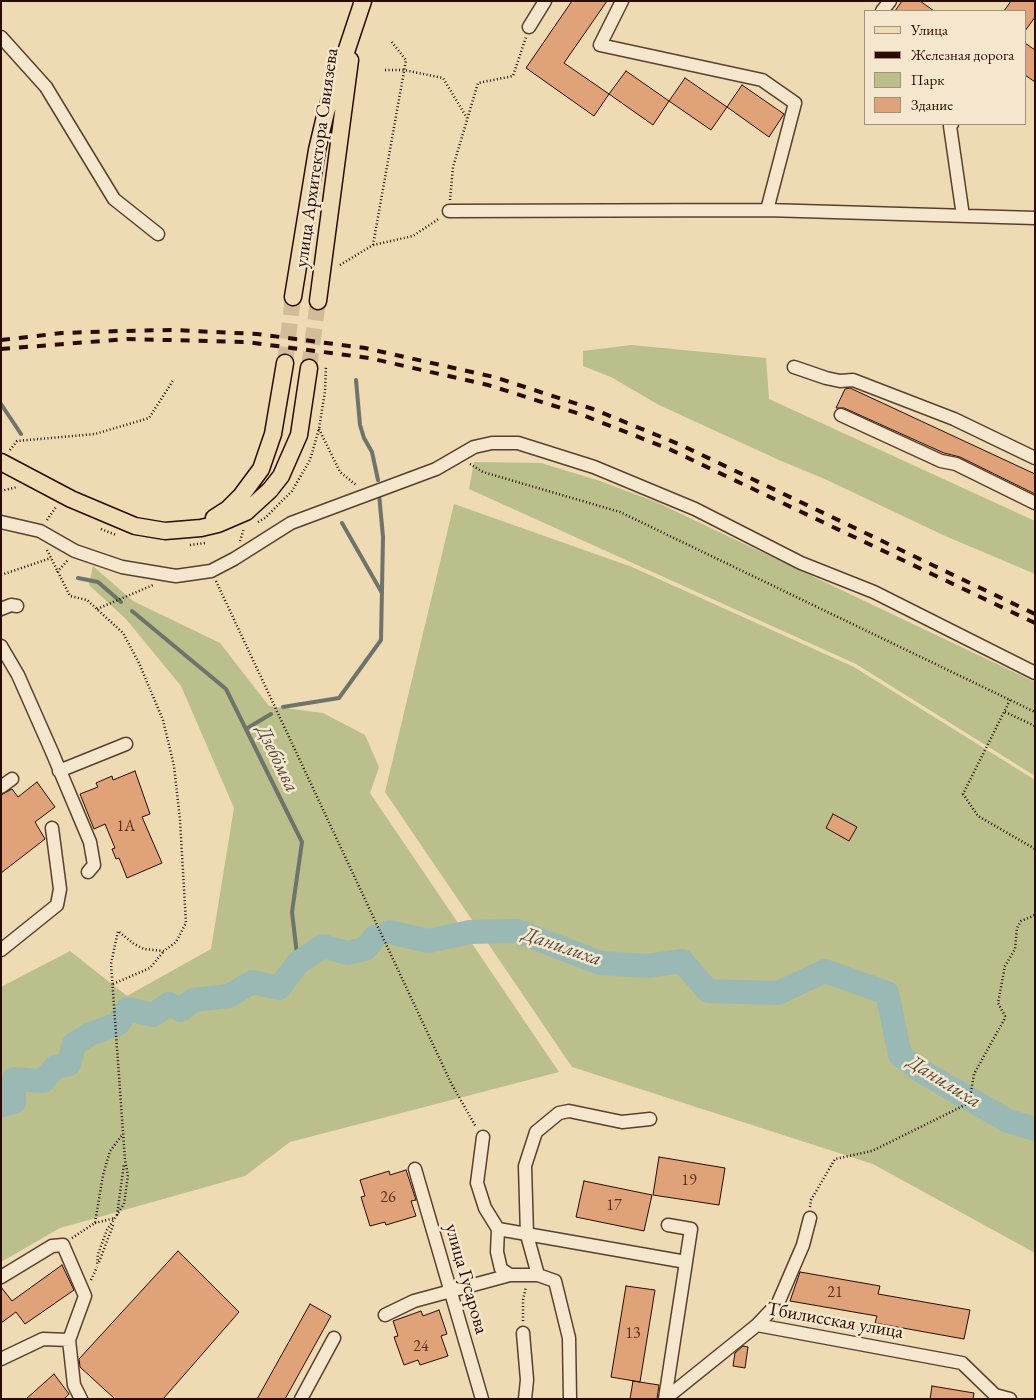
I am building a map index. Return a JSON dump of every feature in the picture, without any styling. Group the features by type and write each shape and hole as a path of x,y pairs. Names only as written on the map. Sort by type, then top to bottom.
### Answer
{"main road":[{"name":"улица Архитектора Свиязева","path":"293,297 324,122 336,79 363,1"},
{"name":"улица Архитектора Свиязева","path":"318,301 356,20"},
{"path":"185,538 228,509 253,483 270,447 286,363"},
{"path":"4,458 71,499 135,526 165,531 185,538 246,512 270,490 281,476 299,435 309,368"}],"street":[{"path":"529,27 545,1"},
{"path":"622,1 600,45 762,80 795,103 767,210"},
{"path":"1,37 46,87 114,199 158,234"},
{"path":"951,125 963,216"},
{"path":"449,211 767,210 1035,218"},
{"path":"794,367 826,378 840,381 853,380 954,419 1035,458"},
{"path":"841,415 941,461 956,464 1035,503"},
{"path":"1,522 40,531 75,550 122,567 176,576 211,571 234,560 290,523 436,469 474,447 492,443 518,444 594,467 695,509 801,563 874,592 1035,673"},
{"path":"1,609 11,605 17,606"},
{"path":"1,646 18,675 90,842 94,865 88,872"},
{"path":"59,771 126,744"},
{"path":"1,787 12,779"},
{"path":"1,950 57,905 60,889 52,828"},
{"path":"534,1275 527,1235 526,1166 536,1132 559,1113 569,1111 622,1122 650,1119"},
{"path":"483,1137 477,1183 486,1208 498,1229 498,1252 501,1269 510,1276"},
{"name":"улица Гусарова","path":"415,1169 482,1399"},
{"path":"758,1325 778,1303 803,1245 810,1218"},
{"name":"Тбилисская улица","path":"665,1399 691,1229 668,1225"},
{"path":"498,1229 686,1262"},
{"path":"1,1277 52,1246 63,1245 85,1296 69,1340 74,1385 81,1399"},
{"path":"385,1315 414,1302 510,1276 534,1275 555,1281 569,1338 570,1399"},
{"name":"Тбилисская улица","path":"665,1399 758,1325 962,1363 994,1397 1010,1399"},
{"path":"523,1333 527,1380 525,1399"},
{"path":"300,1399 334,1338"},
{"path":"1,1359 43,1339 69,1340"}],"path":[{"path":"340,265 373,244 414,236 449,211 453,167 478,83 513,76 529,27"},
{"path":"373,244 406,60 392,41"},
{"path":"384,70 404,70 442,78 468,118"},
{"path":"236,532 265,518 292,491 310,460 319,429 326,366"},
{"path":"4,458 17,441 94,434 149,418 174,379"},
{"path":"319,429 340,472 368,493"},
{"path":"457,456 483,472 620,512 1035,712"},
{"path":"10,482 26,490"},
{"path":"1,491 18,486"},
{"path":"48,503 65,511"},
{"path":"56,507 40,531 50,558 70,596 87,600 123,633 139,663 163,720 174,766 180,820 186,923 176,942 164,951 150,968 113,984"},
{"path":"100,528 117,536"},
{"path":"185,538 211,542"},
{"path":"1,575 50,558"},
{"path":"211,571 451,1083 483,1137"},
{"path":"97,609 176,576"},
{"path":"1010,700 963,794 978,816 1035,849"},
{"path":"1004,712 1035,726"},
{"path":"810,1218 810,1200 824,1174 835,1160 854,1154 872,1152 965,1105 971,1092 974,1074 1004,1020 1003,1011 998,1003 1005,966 1015,949 1017,928 1021,921 1035,914"},
{"path":"125,1160 116,1217 97,1266 98,1254 107,1230 116,1217 124,1204 128,1175 125,1160 111,964 118,931 134,944 144,949 164,951"},
{"path":"95,1222 103,1175 110,1151 123,1134"},
{"path":"63,1245 95,1222 116,1217"},
{"path":"523,1333 523,1300 534,1275"}],"green space":[{"path":"631,345 766,358 769,399 1035,521 1035,574 943,535 827,480 659,405 611,377 583,366 583,351"},
{"path":"474,462 541,463 600,481 656,502 1035,682 1035,776 856,664 469,489"},
{"path":"454,504 632,567 854,667 1035,780 1035,1253 873,1164 572,1067 385,792"},
{"path":"93,566 133,601 220,643 269,706 323,713 365,735 379,767 370,793 559,1072 290,1142 245,1176 60,1228 1,1262 1,987 70,951 127,996 211,949 234,808 181,686 126,619 89,585"}],"building":[{"path":"572,1 607,1 564,63 609,94 594,116 526,68"},
{"path":"902,1 920,1 933,10 896,10"},
{"path":"1011,1 1035,1 1035,17 1026,30 1026,10 1005,10"},
{"path":"1026,44 1035,50 1035,82 1026,76"},
{"path":"626,71 669,101 653,125 609,94"},
{"path":"685,78 727,107 711,130 669,101"},
{"path":"742,85 784,114 769,137 727,107"},
{"path":"850,388 1035,474 1035,494 960,457 944,453 844,408 836,408 845,389"},
{"path":"135,771 150,814 142,817 162,863 127,878 119,858 116,859 112,849 115,848 105,824 94,829 80,794 98,787 96,783 112,776 113,780"},
{"path":"37,782 55,807 35,822 45,839 1,873 1,795 12,789 18,797"},
{"path":"833,814 857,827 849,841 826,828"},
{"path":"659,1157 725,1168 719,1205 653,1195"},
{"path":"406,1170 416,1200 411,1201 416,1216 386,1225 385,1222 370,1226 361,1197 365,1196 360,1180 389,1171 390,1175"},
{"path":"584,1181 652,1195 644,1231 576,1217"},
{"path":"178,1251 239,1312 163,1399 115,1399 80,1367 79,1359"},
{"path":"62,1265 74,1290 25,1324 16,1312 1,1323 1,1287 12,1301"},
{"path":"800,1272 880,1286 878,1294 970,1310 964,1339 875,1323 877,1316 790,1301"},
{"path":"626,1286 655,1290 640,1382 611,1377"},
{"path":"310,1304 331,1316 285,1399 257,1399"},
{"path":"439,1310 447,1334 441,1336 448,1356 420,1365 418,1360 404,1365 394,1337 398,1336 393,1321 421,1311 423,1316"},
{"path":"743,1346 748,1347 745,1368 733,1366 735,1353"},
{"path":"54,1374 69,1394 64,1399 26,1399"},
{"path":"633,1381 659,1385 657,1399 630,1399"},
{"path":"932,1386 974,1393 973,1399 930,1399"}],"waterway":[{"path":"356,380 360,425 364,438 372,452 378,480"},
{"name":"Дзебӧмва","path":"1,404 21,434"},
{"path":"283,707 339,698 381,640 383,537 379,494"},
{"path":"342,523 382,593"},
{"path":"78,578 98,582 121,602"},
{"name":"Дзебӧмва","path":"132,611 226,689 302,842 292,912 298,963"},
{"path":"246,729 271,714"},
{"name":"Данилиха","path":"389,932 429,941 470,932 517,931 600,963 647,966 682,961 708,991 778,993 825,971 887,993 900,1055 921,1071 1008,1121 1035,1129"},
{"name":"Данилиха","path":"1,1105 14,1102 14,1079 43,1081 55,1067 69,1064 74,1044 90,1034 118,1024 127,1009 153,1015 169,1004 181,1010 193,1000 229,996 252,982 279,988 298,963 323,946 347,953 365,949 375,937"}],"tunnel":[{"path":"285,363 293,297"},
{"path":"309,368 318,301"}],"railway":[{"path":"1,340 62,333 120,331 173,330 257,334 365,348 494,377 593,409 681,445 1035,614"},
{"path":"1,349 127,339 246,342 369,358 488,385 580,414 669,449 1035,623"}]}
